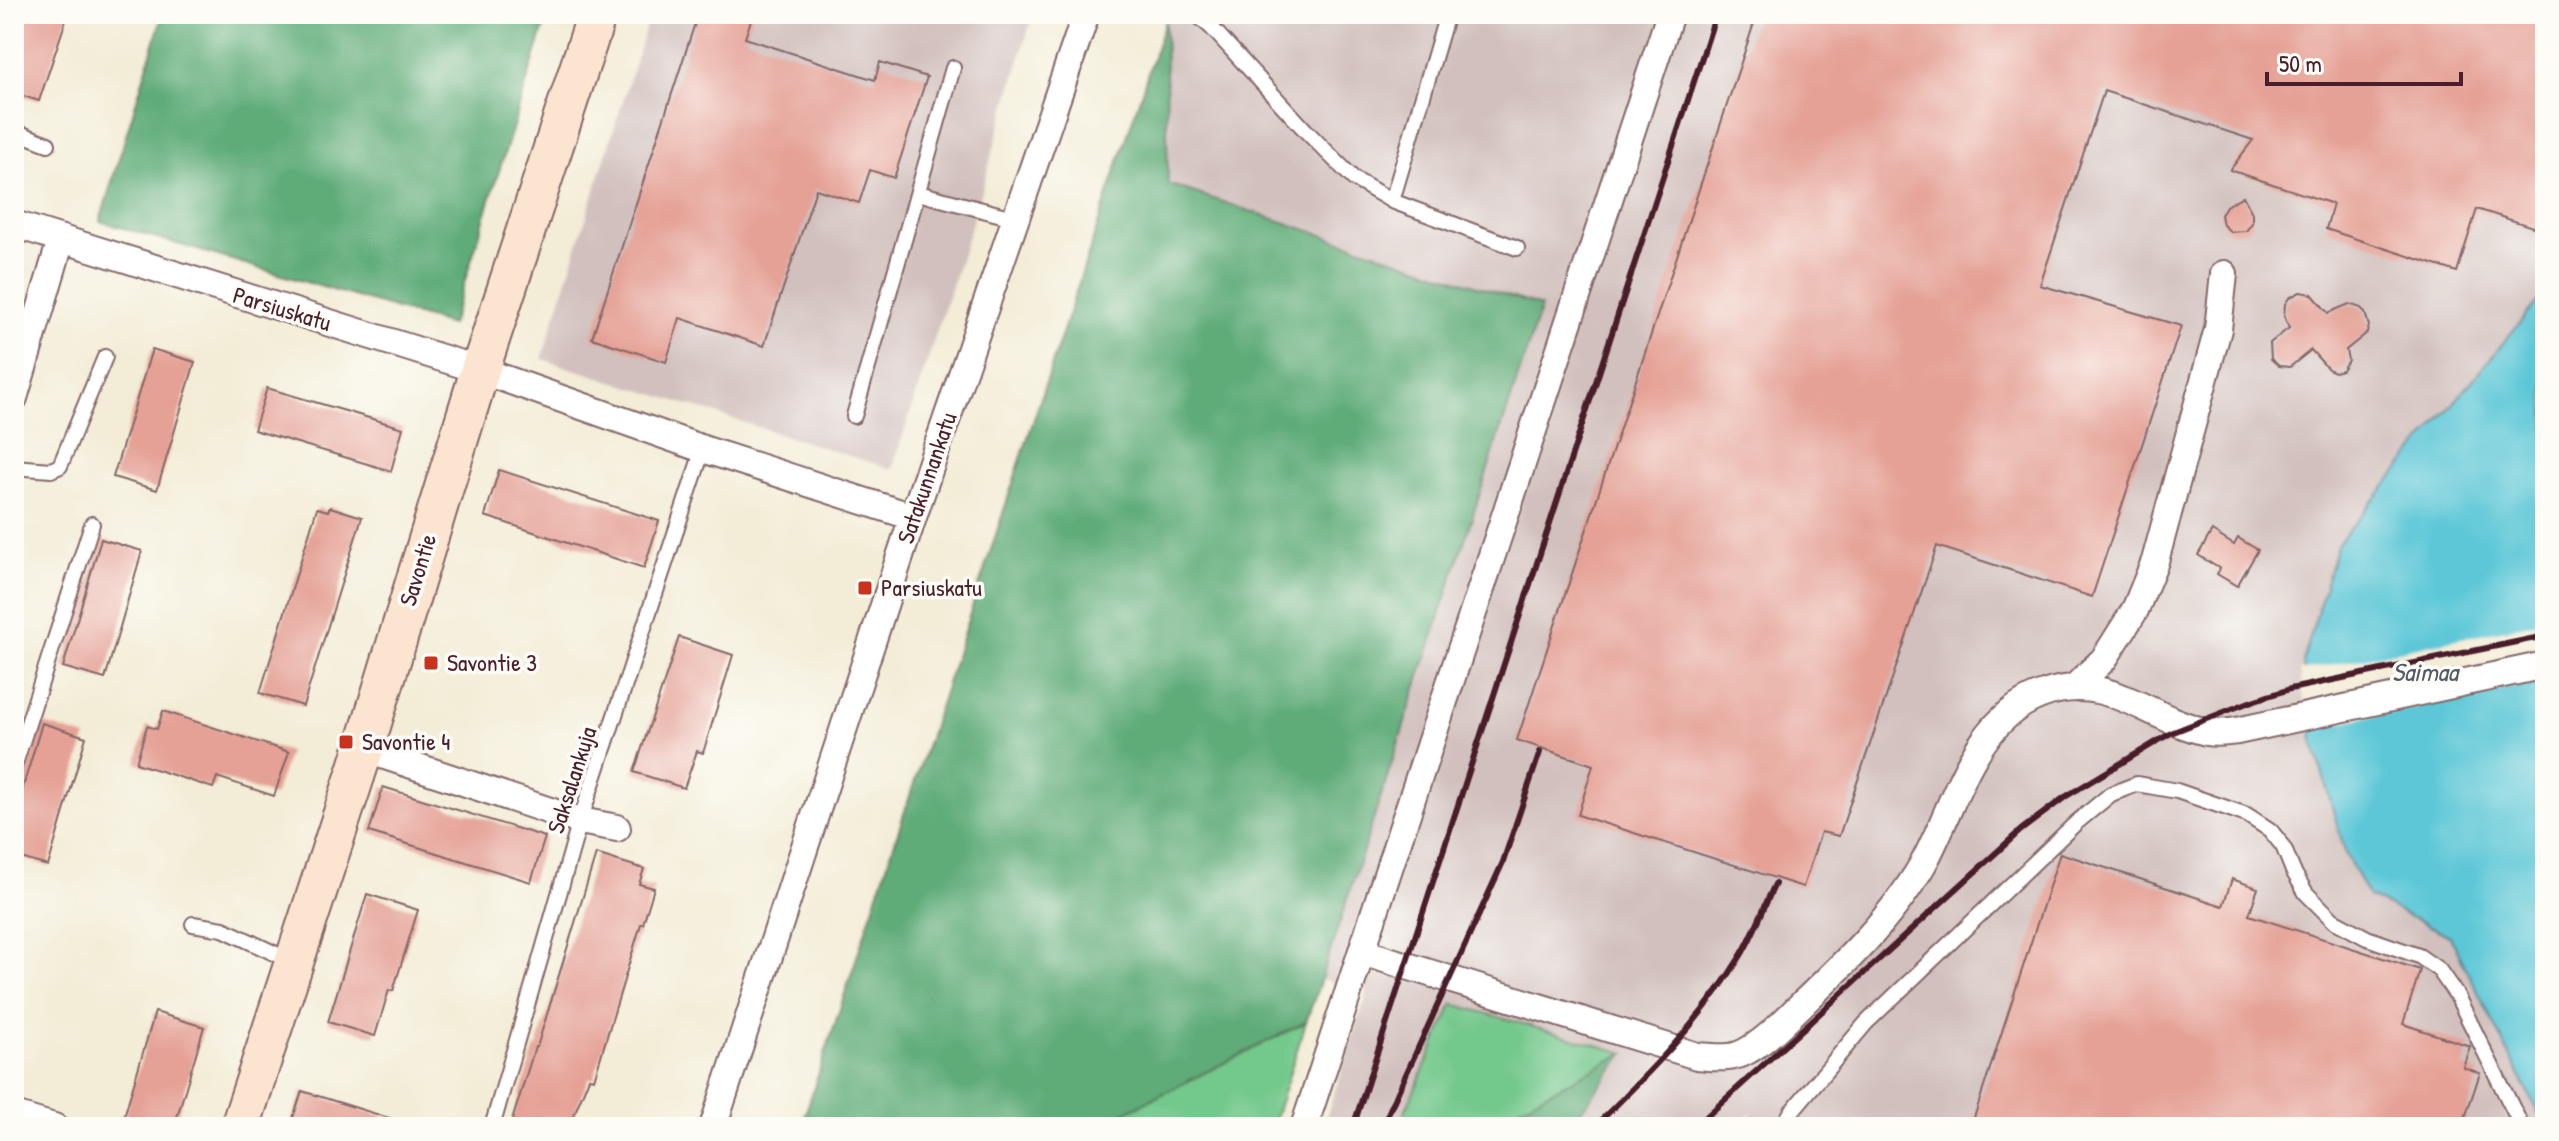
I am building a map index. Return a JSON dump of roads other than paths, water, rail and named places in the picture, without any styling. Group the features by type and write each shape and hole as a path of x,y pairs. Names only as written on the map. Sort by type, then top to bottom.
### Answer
{"street":[{"name":"Savontie","path":"240,1127 364,749 480,370 597,14"},
{"name":"Satakunnankatu","path":"713,1127 913,517 1086,14"},
{"path":"1304,1127 1670,14"},
{"name":"Parsiuskatu","path":"14,224 480,370 703,449 913,517"},
{"path":"14,398 61,240"},
{"path":"2074,688 2104,659 2135,610 2155,561 2218,329 2224,274"},
{"path":"1362,952 1697,1056 1743,1054 1770,1035 1843,965 1904,894 1924,862 1981,744 2012,709 2042,694 2074,688 2106,691 2210,733 2237,731 2545,665"},
{"path":"364,749 580,821 617,828"},
{"path":"14,1115 54,1127"}],"lane":[{"path":"1196,14 1214,21 1307,132 1354,179 1392,201 1517,248"},
{"path":"1392,201 1447,14"},
{"path":"854,416 953,68"},
{"path":"14,131 48,144"},
{"path":"918,193 1017,219"},
{"path":"14,467 51,470 60,466 105,357"},
{"name":"Saksalankuja","path":"492,1127 580,821 703,449"},
{"path":"14,767 92,524"},
{"path":"1782,1127 1866,1023 2077,822 2111,794 2137,784 2177,791 2247,815 2270,830 2283,846 2306,893 2333,920 2367,938 2419,956 2439,970 2457,996 2522,1127"},
{"path":"193,924 223,929 294,962"}],"water":[{"name":"Saimaa","path":"2545,292 2545,1126 2450,936 2369,897 2346,855 2313,740 2303,662 2337,545"}],"railway":[{"path":"1353,1127 1716,14"},
{"path":"1695,1127 2021,830 2065,797 2171,733 2290,689 2545,636"},
{"path":"1382,1127 1503,862 1540,752"},
{"path":"1594,1127 1691,1025 1725,981 1745,949 1775,884"}],"place":[{"name":"Parsiuskatu","path":"865,588"},
{"name":"Savontie 3","path":"431,663"},
{"name":"Savontie 4","path":"346,742"}]}
